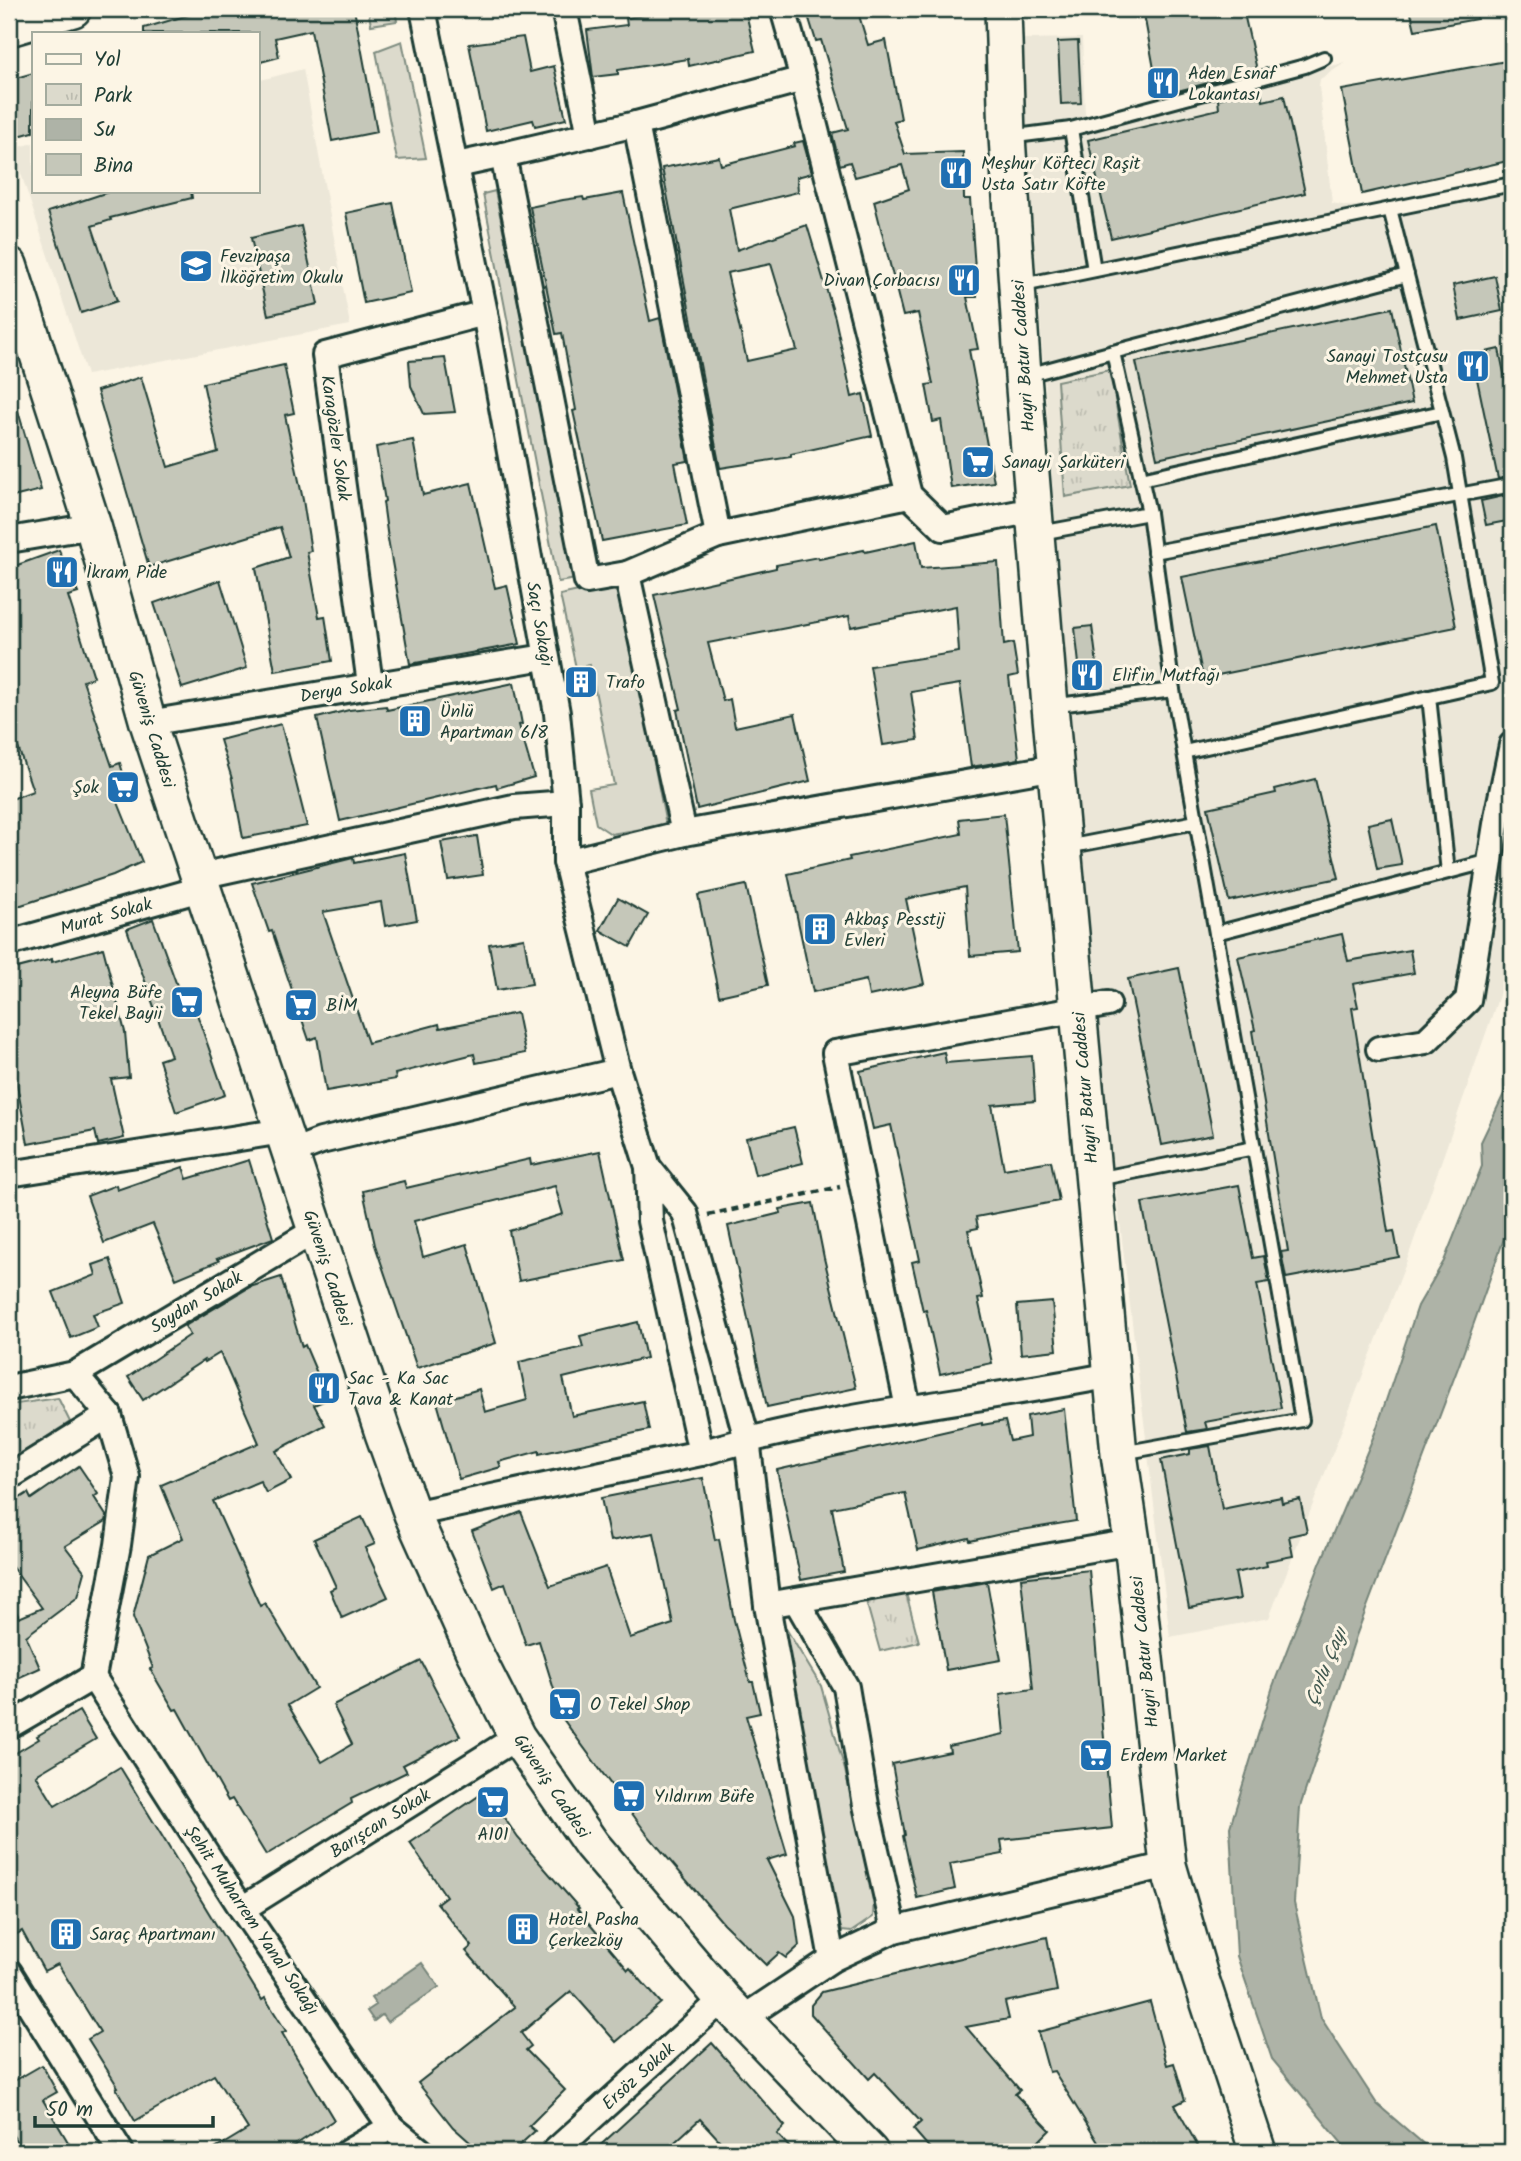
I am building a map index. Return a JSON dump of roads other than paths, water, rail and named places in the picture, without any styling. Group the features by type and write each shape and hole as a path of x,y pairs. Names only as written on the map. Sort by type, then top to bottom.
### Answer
{"main road":[{"path":"9,28 73,9"},
{"name":"Hayri Batur Caddesi","path":"1003,9 1007,137 1023,376 1050,706 1063,848 1093,1007 1094,1180 1119,1454 1132,1542 1168,1865 1200,1976 1258,2152"},
{"name":"Güveniş Caddesi","path":"9,265 93,526 148,723 383,1433 412,1514 473,1650 517,1737 592,1845 733,2009 870,2152"}],"street":[{"name":"Saçı Sokağı","path":"424,9 485,313 556,713 566,803 566,862 618,1071 648,1167"},
{"path":"564,9 590,135"},
{"path":"783,9 909,495 943,528 1035,522"},
{"path":"457,165 636,124 803,79"},
{"path":"636,124 718,535"},
{"path":"503,155 587,581 628,574 718,535 909,495"},
{"name":"Karagözler Sokak","path":"370,684 325,355 485,313"},
{"path":"9,540 93,526"},
{"path":"628,574 684,833"},
{"name":"Derya Sokak","path":"148,723 545,656"},
{"path":"1379,1049 1426,1041 1468,1000 1512,745"},
{"path":"566,862 684,833 1056,767"},
{"name":"Murat Sokak","path":"9,943 202,882 514,807 566,803"},
{"path":"908,1408 835,1053 1093,1007"},
{"path":"9,1174 287,1142 321,1141 618,1071"},
{"path":"648,1167 685,1213 747,1439 767,1605 832,1959"},
{"path":"648,1167 650,1221 701,1453"},
{"name":"Soydan Sokak","path":"9,1388 75,1374 316,1230"},
{"path":"9,1727 93,1677 118,1545 127,1477 109,1415 75,1374"},
{"path":"412,1514 701,1453 747,1439 908,1408 1112,1375"},
{"path":"9,1477 109,1415"},
{"path":"767,1605 1132,1542"},
{"path":"796,1600 846,1687 866,1805 894,1930"},
{"name":"Şehit Muharrem Yanal Sokağı","path":"93,1677 242,1909 391,2127 422,2152"},
{"name":"Barışcan Sokak","path":"242,1909 517,1737"},
{"name":"Ersöz Sokak","path":"554,2152 733,2009 894,1930 1168,1865"},
{"path":"9,1972 121,2152"},
{"path":"348,2152 391,2127"}],"lane":[{"path":"1007,137 1070,129 1305,66 1324,58"},
{"path":"1070,129 1094,271"},
{"path":"1018,286 1512,184"},
{"path":"1184,752 1492,683 1460,494 1443,412 1390,209"},
{"path":"1023,376 1407,275"},
{"path":"1113,352 1149,513 1173,690 1302,1420 1119,1454"},
{"path":"1141,479 1443,412"},
{"path":"1154,552 1512,485"},
{"path":"1035,522 1149,513"},
{"path":"1050,706 1173,690"},
{"path":"1429,697 1448,872"},
{"path":"1063,848 1196,822"},
{"path":"1216,933 1490,861"},
{"path":"1094,1180 1254,1148"}],"water":[{"name":"Çorlu Çayı","path":"1512,1077 1512,1216 1459,1365 1356,1636 1300,1807 1294,1903 1321,2018 1377,2104 1433,2152 1349,2152 1272,2059 1237,1956 1230,1827 1273,1686 1375,1433 1418,1306 1444,1261 1482,1166 1481,1142"},
{"path":"422,1963 439,1987 387,2022 382,2015 374,2021 367,2011 376,2005 371,1998"}],"place":[{"name":"Aden Esnaf Lokantası","path":"1163,83"},
{"name":"Meşhur Köfteci Raşit Usta Satır Köfte","path":"956,173"},
{"name":"Fevzipaşa İlköğretim Okulu","path":"196,266"},
{"name":"Divan Çorbacısı","path":"964,280"},
{"name":"Sanayi Tostçusu Mehmet Usta","path":"1473,366"},
{"name":"Sanayi Şarküteri","path":"978,462"},
{"name":"İkram Pide","path":"62,572"},
{"name":"Elif'in Mutfağı","path":"1087,675"},
{"name":"Trafo","path":"581,682"},
{"name":"Ünlü Apartman 6/8","path":"415,721"},
{"name":"Şok","path":"123,787"},
{"name":"Akbaş Pesstij Evleri","path":"820,929"},
{"name":"Aleyna Büfe Tekel Bayii","path":"187,1002"},
{"name":"BİM","path":"301,1005"},
{"name":"Sac - Ka Sac Tava & Kanat","path":"324,1388"},
{"name":"O Tekel Shop","path":"565,1704"},
{"name":"Erdem Market","path":"1096,1755"},
{"name":"Yıldırım Büfe","path":"629,1796"},
{"name":"A101","path":"493,1802"},
{"name":"Hotel Pasha Çerkezköy","path":"523,1929"},
{"name":"Saraç Apartmanı","path":"66,1934"}]}
